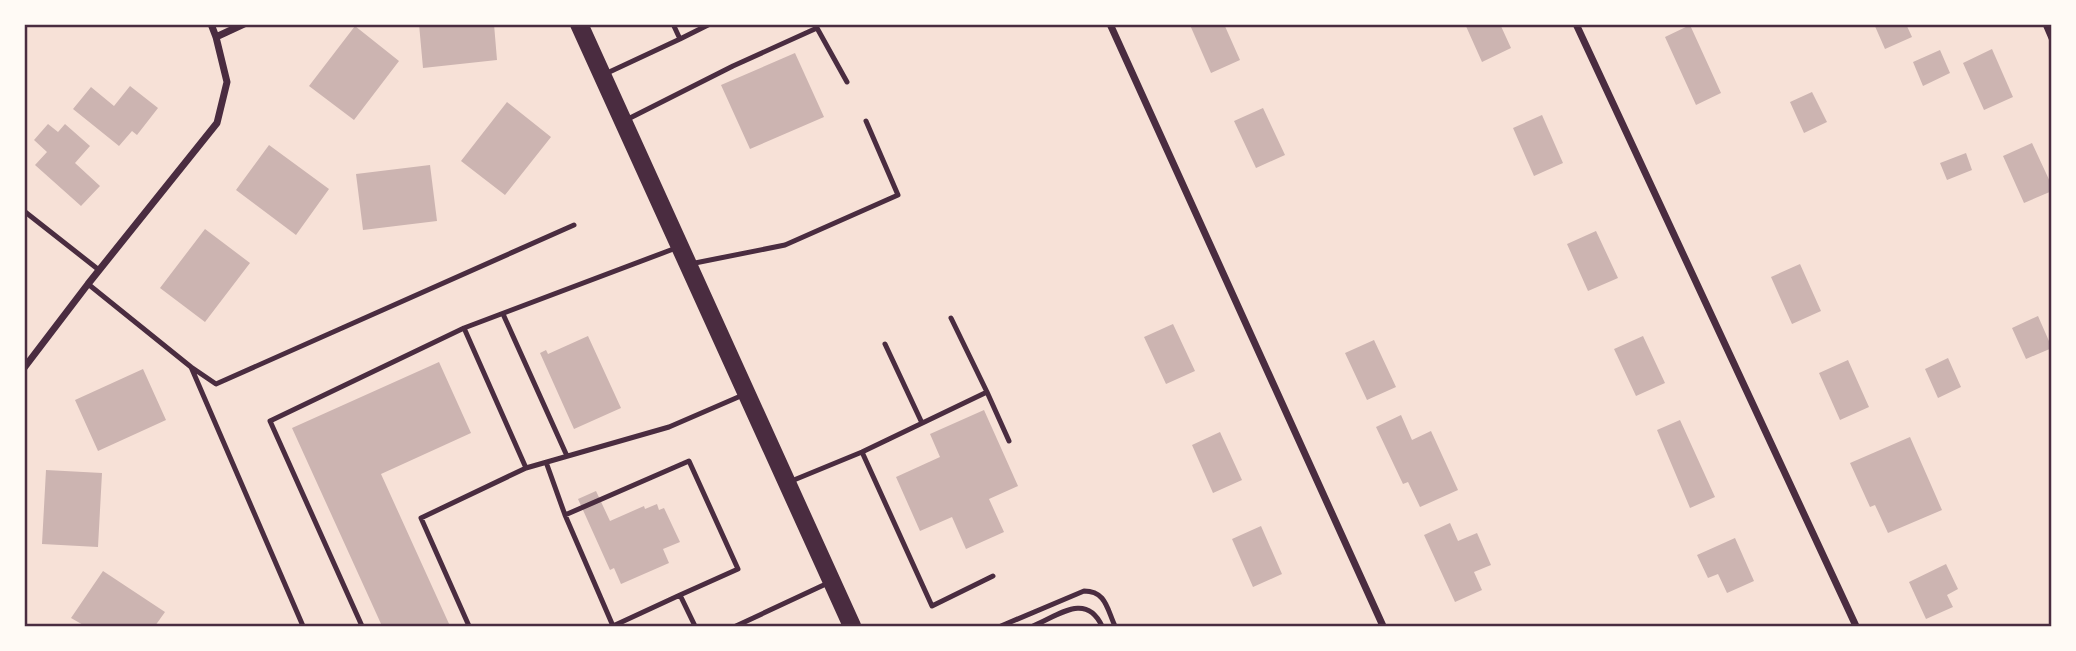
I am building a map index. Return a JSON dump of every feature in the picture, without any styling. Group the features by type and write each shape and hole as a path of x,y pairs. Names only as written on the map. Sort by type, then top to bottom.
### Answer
{"main road":[{"path":"579,24 852,626"}],"street":[{"path":"24,368 217,123 228,82 211,24"},
{"path":"216,37 244,24"},
{"path":"1110,24 1383,626"},
{"path":"1576,24 1856,626"},
{"path":"2046,24 2052,38"}],"lane":[{"path":"673,24 680,39"},
{"path":"602,75 709,24"},
{"path":"623,122 733,66 817,28 847,82"},
{"path":"687,264 785,245 898,195 866,121"},
{"path":"24,211 99,270"},
{"path":"88,284 216,384 574,225"},
{"path":"362,626 270,421 464,328 680,247"},
{"path":"503,314 567,456"},
{"path":"951,318 1009,441"},
{"path":"464,328 526,468"},
{"path":"885,344 922,423"},
{"path":"191,367 303,626"},
{"path":"786,483 862,452 986,392"},
{"path":"469,626 421,518 526,468 669,427 746,394"},
{"path":"862,452 932,606 993,576"},
{"path":"546,462 565,515 613,626 738,569 690,461 565,515"},
{"path":"736,626 831,581"},
{"path":"1001,626 1084,591 1094,591 1102,596 1115,626"},
{"path":"680,594 695,626"},
{"path":"1033,626 1078,607 1088,608 1102,626"}],"building":[{"path":"419,24 494,24 497,60 423,68"},
{"path":"1224,24 1240,60 1211,73 1190,25"},
{"path":"1465,24 1500,24 1511,48 1482,62"},
{"path":"1874,24 1906,24 1912,37 1885,49"},
{"path":"1690,25 1721,93 1696,105 1665,37"},
{"path":"355,26 399,61 354,120 309,86"},
{"path":"1992,49 2013,97 1984,110 1963,63"},
{"path":"1940,50 1950,73 1923,86 1913,62"},
{"path":"795,53 824,117 750,149 721,85"},
{"path":"130,86 158,108 137,135 132,131 119,146 73,109 91,87 114,106"},
{"path":"1812,92 1827,122 1804,133 1790,102"},
{"path":"507,102 551,137 505,195 461,161"},
{"path":"1263,108 1285,155 1256,168 1234,121"},
{"path":"1542,115 1563,163 1534,176 1513,128"},
{"path":"48,124 58,132 65,124 90,146 75,163 100,186 81,206 35,165 47,152 34,140"},
{"path":"2032,143 2052,191 2024,203 2003,156"},
{"path":"269,145 329,189 296,235 236,190"},
{"path":"1966,153 1972,170 1947,180 1940,163"},
{"path":"430,165 437,221 363,230 356,174"},
{"path":"205,229 250,263 205,322 160,288"},
{"path":"1596,231 1618,278 1588,291 1567,244"},
{"path":"1800,264 1821,311 1792,324 1771,277"},
{"path":"2038,316 2052,348 2026,359 2012,328"},
{"path":"1173,324 1195,371 1166,384 1144,337"},
{"path":"588,336 621,408 574,429 540,353 546,350 548,354"},
{"path":"1643,336 1665,383 1636,396 1614,349"},
{"path":"1374,340 1396,387 1367,400 1345,353"},
{"path":"1948,358 1961,387 1938,398 1925,369"},
{"path":"1848,360 1869,407 1840,420 1819,373"},
{"path":"439,362 471,433 381,474 450,626 382,626 292,428"},
{"path":"143,369 166,420 98,451 75,400"},
{"path":"984,410 1018,486 989,499 1004,532 966,549 952,517 920,531 896,477 940,457 930,434"},
{"path":"1401,415 1412,440 1431,431 1458,490 1420,507 1408,482 1403,484 1376,427"},
{"path":"1680,420 1715,497 1690,508 1657,430"},
{"path":"1220,432 1242,480 1213,493 1192,445"},
{"path":"1910,437 1942,510 1888,533 1875,505 1870,507 1850,463"},
{"path":"46,470 102,473 98,547 42,544"},
{"path":"596,491 610,521 644,506 645,509 657,504 659,510 664,508 680,542 663,549 669,563 621,584 614,568 610,570 578,499"},
{"path":"1450,523 1458,541 1477,533 1491,565 1474,572 1482,590 1455,602 1424,535"},
{"path":"1261,526 1282,574 1253,587 1232,539"},
{"path":"1735,538 1754,581 1727,593 1718,574 1708,578 1697,555"},
{"path":"1946,564 1958,589 1947,595 1953,607 1926,619 1909,582"},
{"path":"103,571 165,612 155,626 85,626 71,618"}]}
